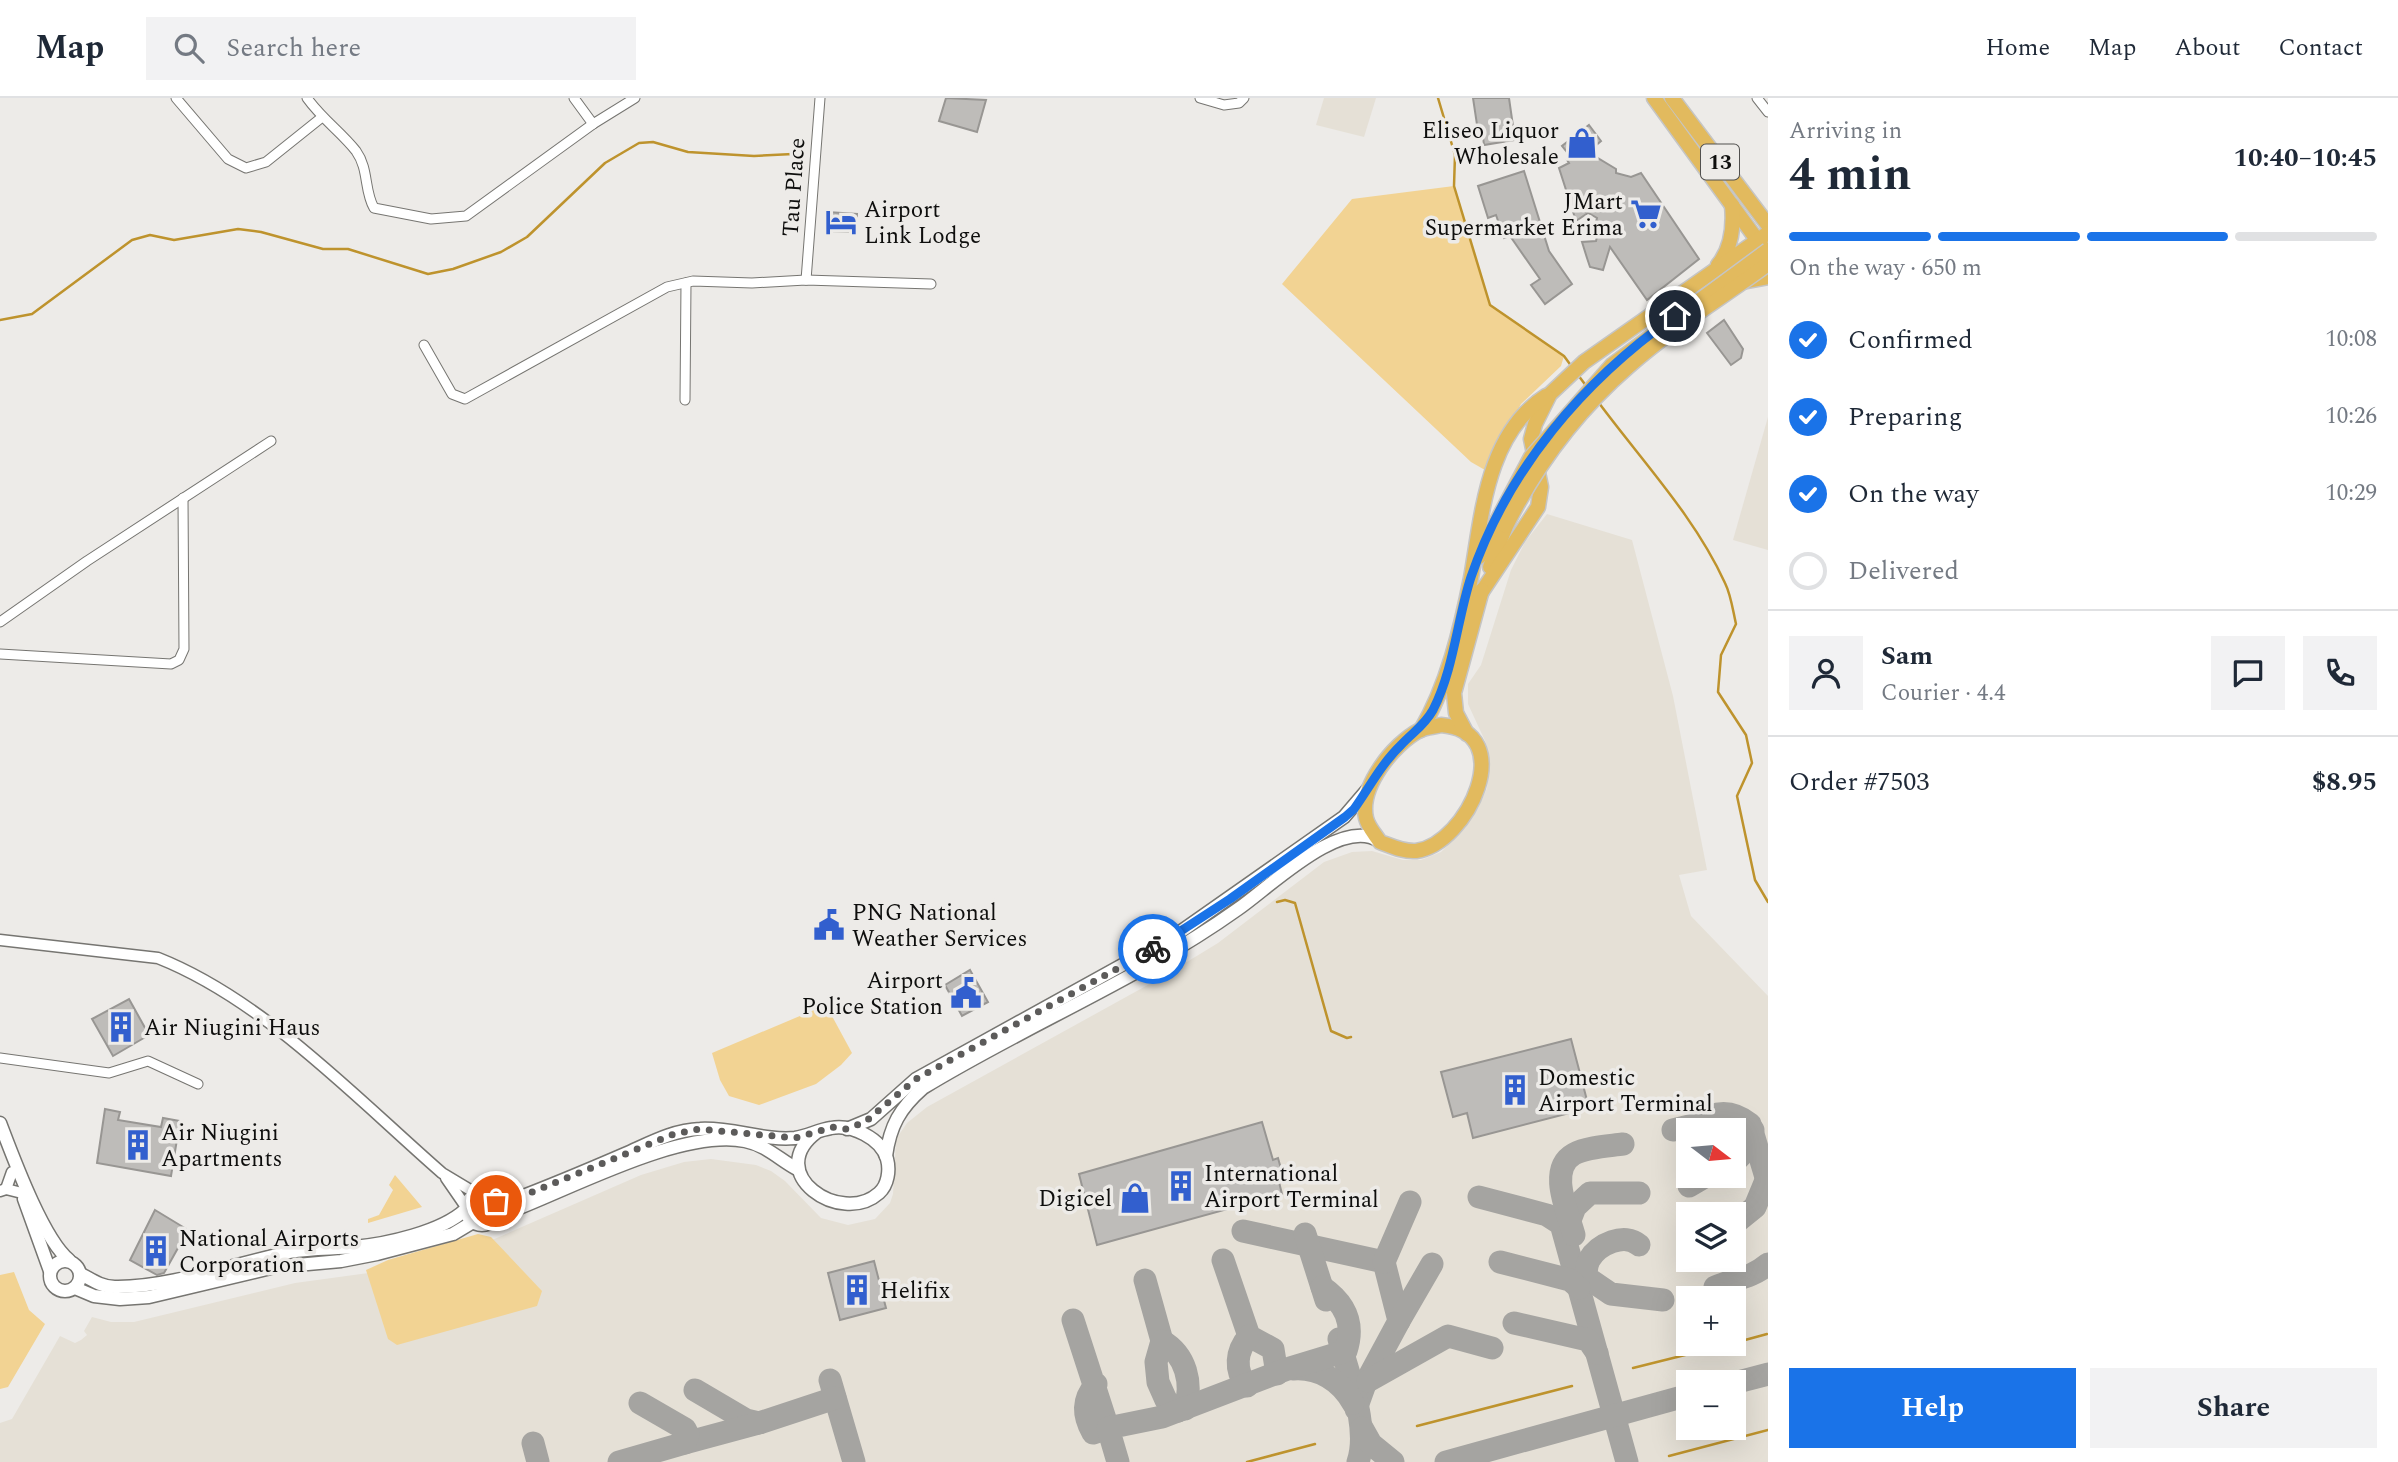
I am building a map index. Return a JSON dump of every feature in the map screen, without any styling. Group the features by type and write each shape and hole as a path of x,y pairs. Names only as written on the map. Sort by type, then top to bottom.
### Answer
{"highway":[{"name":"13","path":"1654,98 1732,205 1766,245"},
{"name":"13","path":"1672,98 1768,226"},
{"path":"1705,278 1728,249 1732,231 1732,205"},
{"path":"1421,730 1439,696 1471,578 1477,529 1496,461 1506,440 1524,415 1584,362 1705,278 1766,245"},
{"path":"1471,578 1501,524 1531,457 1612,365 1766,245"},
{"path":"1467,734 1453,726 1441,725 1421,730 1401,744 1366,795 1366,816 1380,842 1395,848 1417,851 1435,845 1456,824 1475,797 1481,775 1481,754 1456,713 1454,692 1501,524 1546,458 1613,380 1768,264"},
{"path":"1608,346 1722,287 1768,278"},
{"path":"1479,596 1538,507 1541,487 1531,439 1535,424 1553,391"}],"main road":[{"path":"846,1129 871,1119 916,1079 1173,937 1345,817 1370,786"},
{"path":"465,1208 468,1219 485,1224 496,1217 626,1165 696,1142 748,1142 767,1149 797,1169 808,1186 826,1199 856,1204 871,1198 884,1187 888,1171 886,1156 890,1133 897,1115 923,1088 1195,940 1314,852 1356,835 1370,835 1380,842"},
{"path":"0,1123 40,1216 61,1254 79,1268 81,1274 75,1288"},
{"path":"81,1274 104,1286 144,1284 294,1251 356,1247 395,1239 438,1227 456,1218 471,1196 483,1193 496,1201 513,1200 663,1137 699,1129 795,1138 834,1127 846,1129 877,1143 886,1156"},
{"path":"797,1169 801,1147 817,1132"},
{"path":"0,1146 22,1193 50,1271 51,1282 59,1290 75,1288 94,1296 120,1299 149,1297 275,1267 341,1261 377,1254 453,1234 472,1222"},
{"path":"496,1201 496,1217"},
{"path":"50,1271 58,1262 69,1261"}],"street":[{"path":"176,98 228,159 246,168 266,162 321,118"},
{"path":"307,98 321,118 356,152 368,178 368,199 374,208 431,219 466,216 593,124 635,98"},
{"path":"574,98 593,124"},
{"path":"1200,98 1224,105 1239,103 1244,98"},
{"name":"Tau Place","path":"806,280 816,99"},
{"path":"424,345 452,394 465,399 667,287 686,283 806,280 931,284"},
{"path":"685,400 686,283"},
{"path":"0,622 271,441"},
{"path":"0,654 171,664 179,660 184,649 183,498"},
{"path":"0,940 158,958 182,967 253,1009 442,1173 472,1191 483,1193"},
{"path":"0,1058 109,1073 148,1061 198,1084"},
{"path":"12,1172 3,1190 22,1193"},
{"path":"442,1173 465,1208"}],"shaded area":[{"path":"1324,98 1376,98 1364,137 1316,125"},
{"path":"1454,186 1490,305 1564,356 1561,366 1521,404 1485,470 1471,462 1282,284 1352,199"},
{"path":"1768,417 1768,550 1733,540"},
{"path":"1547,514 1632,540 1673,696 1707,870 1679,875 1691,916 1768,996 1768,1462 0,1462 0,1423 12,1419 60,1336 75,1343 81,1340 87,1335 84,1331 92,1317 111,1322 134,1322 295,1283 383,1271 483,1244 641,1175 684,1162 711,1159 756,1165 785,1181 821,1218 848,1225 875,1219 890,1203 893,1194 896,1139 907,1123 927,1107 1164,976 1218,943 1324,862 1352,852 1372,851 1403,860 1421,860 1441,852 1465,828 1487,788 1489,767 1486,743 1468,704 1468,684 1481,665 1511,570 1525,542"},
{"path":"826,1005 852,1053 841,1065 816,1084 759,1105 729,1096 720,1080 712,1053"},
{"path":"395,1175 422,1207 368,1223 368,1219 379,1215 393,1190 389,1185"},
{"path":"478,1234 491,1237 542,1291 537,1306 397,1345 388,1339 366,1270 388,1260"},
{"path":"14,1272 29,1310 45,1324 8,1387 0,1389 0,1275"}],"building":[{"path":"946,98 986,100 977,132 939,121"},
{"path":"1473,98 1509,98 1515,140 1484,145 1483,137 1479,138"},
{"path":"1589,125 1601,141 1588,152 1616,169 1616,173 1631,177 1641,173 1699,259 1647,300 1610,247 1603,270 1590,267 1587,258 1582,242 1596,241 1600,224 1596,222 1597,218 1588,213 1576,221 1559,168 1569,163 1567,160 1571,157 1562,146"},
{"path":"1524,171 1549,251 1572,284 1545,304 1531,285 1540,279 1510,236 1504,238 1496,215 1488,218 1478,186"},
{"name":"Airport Link Lodge","path":"827,212 857,214 856,232 826,231"},
{"path":"1724,320 1743,349 1741,358 1731,365 1707,333"},
{"name":"Airport Police Station","path":"970,970 988,1002 962,1016 945,985"},
{"name":"Air Niugini Haus","path":"129,999 149,1035 113,1056 92,1019"},
{"name":"Domestic Airport Terminal","path":"1571,1039 1589,1108 1473,1138 1467,1113 1453,1117 1441,1072"},
{"name":"Air Niugini Apartments","path":"105,1109 120,1112 118,1120 161,1127 163,1118 180,1121 171,1176 97,1163"},
{"name":"International Airport Terminal","path":"1262,1122 1273,1160 1278,1158 1283,1176 1278,1178 1282,1194 1097,1245 1079,1174"},
{"name":"National Airports Corporation","path":"155,1210 188,1230 164,1273 157,1275 130,1260"},
{"name":"Helifix","path":"874,1261 886,1308 840,1320 828,1273"}],"waterway":[{"path":"1438,98 1455,155 1454,186 1490,305 1564,356 1572,367"},
{"path":"0,320 32,314 132,240 150,235 174,240 238,229 261,232 323,249 348,249 428,274 453,269 501,252 527,237 605,163 639,143 653,142 688,152 754,156 793,154"},
{"path":"1578,375 1587,387"},
{"path":"1599,403 1699,535 1729,593 1736,624 1721,655 1718,692 1746,735 1752,763 1737,796 1755,880 1768,902"},
{"path":"1277,902 1285,900 1295,903 1331,1031 1347,1038 1351,1037"},
{"path":"1746,1340 1767,1334"},
{"path":"1633,1368 1681,1356"},
{"path":"1417,1426 1572,1386"},
{"path":"1669,1456 1768,1430"},
{"path":"1247,1462 1315,1444"}],"taxiway":[{"path":"1706,1118 1717,1114 1730,1114 1741,1118"},
{"path":"1746,1121 1750,1124 1768,1184"},
{"path":"1746,1150 1753,1130"},
{"path":"1574,1235 1562,1192 1562,1170 1566,1161 1585,1150 1623,1144"},
{"path":"1746,1214 1755,1207 1767,1178"},
{"path":"1570,1220 1575,1207 1590,1193 1639,1193"},
{"path":"1479,1197 1547,1215 1561,1224 1627,1462"},
{"path":"1384,1262 1410,1202"},
{"path":"1243,1231 1384,1262 1399,1321 1365,1384 1356,1409"},
{"path":"1305,1234 1326,1300"},
{"path":"1639,1245 1627,1240 1605,1245 1589,1260 1586,1277 1611,1294 1663,1300"},
{"path":"1223,1260 1249,1336 1273,1349 1277,1374"},
{"path":"1500,1262 1570,1280 1579,1288"},
{"path":"1399,1321 1432,1264"},
{"path":"1718,1286 1749,1275 1768,1264"},
{"path":"1145,1280 1162,1341 1156,1362 1158,1382 1166,1400 1178,1411"},
{"path":"1118,1462 1108,1428 1162,1417 1290,1368 1346,1351 1349,1331 1346,1315 1337,1300 1322,1287"},
{"path":"1073,1320 1108,1428 1093,1433 1087,1420 1086,1402 1091,1390 1096,1384"},
{"path":"1514,1323 1588,1340 1597,1353"},
{"path":"1247,1386 1240,1374 1238,1361 1241,1348 1249,1336"},
{"path":"1368,1381 1448,1336 1492,1348"},
{"path":"1339,1339 1360,1417 1361,1448 1358,1462"},
{"path":"1162,1341 1177,1354 1185,1370 1188,1380 1185,1409"},
{"path":"1293,1369 1312,1370 1328,1377 1342,1388 1353,1403"},
{"path":"1746,1380 1768,1374"},
{"path":"830,1380 854,1462"},
{"path":"695,1390 746,1420 759,1423"},
{"path":"685,1443 759,1423 835,1398"},
{"path":"1446,1462 1676,1399"},
{"path":"619,1462 685,1443 688,1435 685,1429 640,1403"},
{"path":"1362,1428 1371,1444 1393,1462"},
{"path":"533,1443 538,1462"}],"way so far":[{"path":"496,1201 513,1200 663,1137 699,1129 795,1138 834,1127 846,1129 865,1122 916,1079 1153,949"}],"place":[{"name":"Eliseo Liquor Wholesale","path":"1582,143"},
{"name":"JMart Supermarket Erima","path":"1646,214"},
{"name":"Airport Link Lodge","path":"841,222"},
{"name":"PNG National Weather Services","path":"829,925"},
{"name":"Airport Police Station","path":"966,993"},
{"name":"Air Niugini Haus","path":"121,1027"},
{"name":"Domestic Airport Terminal","path":"1515,1090"},
{"name":"Air Niugini Apartments","path":"138,1145"},
{"name":"International Airport Terminal","path":"1181,1186"},
{"name":"Digicel","path":"1135,1198"},
{"name":"National Airports Corporation","path":"156,1251"},
{"name":"Helifix","path":"857,1290"}],"route":[{"path":"1153,949 1230,899 1345,817 1354,809 1401,744 1421,730 1439,696 1471,578 1487,538 1531,457 1563,417 1612,365 1675,316"}]}
